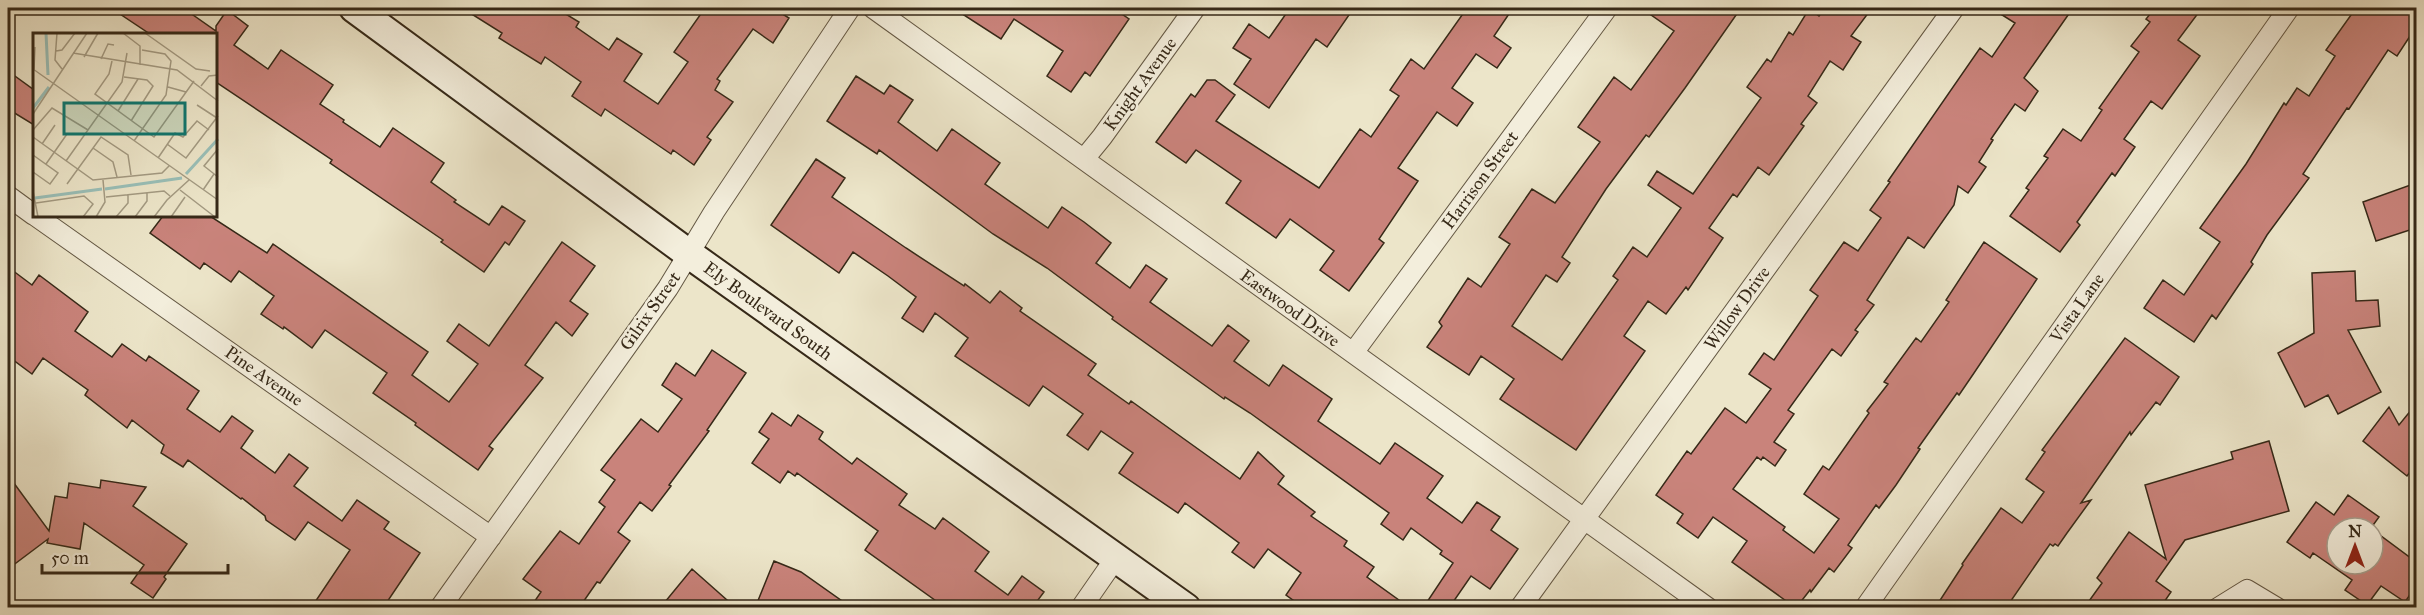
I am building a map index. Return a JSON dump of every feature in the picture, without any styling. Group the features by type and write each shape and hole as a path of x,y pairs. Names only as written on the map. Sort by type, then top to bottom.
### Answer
{"main road":[{"name":"Ely Boulevard South","path":"354,8 689,254 1186,608"}],"street":[{"name":"Gilrix Street","path":"441,608 663,295 850,8"},
{"name":"Eastwood Drive","path":"873,8 1708,608"},
{"name":"Knight Avenue","path":"1083,159 1102,137 1195,8"},
{"name":"Harrison Street","path":"1353,353 1607,8"},
{"name":"Willow Drive","path":"1520,608 1954,8"},
{"name":"Vista Lane","path":"1865,608 2289,8"},
{"name":"Pine Avenue","path":"8,196 33,214"},
{"name":"Pine Avenue","path":"39,218 491,537"},
{"path":"1081,608 1115,559"},
{"path":"2218,608 2247,590 2277,608"}],"building":[{"path":"111,8 183,8 216,31 216,26 227,10 248,26 234,45 268,69 281,50 333,85 320,104 344,120 343,122 380,147 393,128 444,163 431,182 456,200 454,202 489,225 502,206 525,221 509,245 505,242 484,272 441,242 443,240 330,163 332,160 218,83 218,33 148,33"},
{"path":"462,8 556,8 579,22 576,27 609,50 617,38 642,54 624,81 658,104 688,62 674,52 705,8 773,8 789,18 773,43 753,29 717,79 720,81 715,90 733,102 707,137 711,140 694,165 673,150 671,154 605,109 601,116 572,96 581,82 545,57 541,64 499,38 502,33"},
{"path":"953,8 1113,8 1129,19 1090,76 1085,72 1071,92 1047,76 1063,51 1014,19 1001,39"},
{"path":"1290,8 1339,8 1349,15 1327,47 1316,39 1269,108 1234,84 1251,59 1233,48 1249,24 1269,38"},
{"path":"1467,8 1513,8 1494,36 1511,48 1497,68 1476,54 1452,88 1473,103 1457,126 1437,112 1398,168 1418,181 1379,239 1384,243 1349,291 1320,270 1334,251 1290,219 1276,238 1226,203 1241,181 1196,150 1186,163 1156,142 1191,94 1195,97 1207,80 1215,80 1235,95 1216,121 1319,188 1360,129 1371,137 1399,96 1390,90 1411,59 1424,69"},
{"path":"1641,8 1741,8 1649,137 1646,135 1606,189 1562,257 1570,263 1557,282 1546,275 1512,326 1562,360 1618,280 1613,276 1633,247 1647,257 1681,208 1648,185 1657,171 1693,194 1761,98 1747,87 1767,59 1771,62 1789,32 1793,35 1809,9 1819,16 1825,8 1872,8 1851,36 1861,42 1843,70 1830,61 1808,96 1817,103 1801,124 1804,126 1769,175 1758,167 1737,197 1733,194 1709,228 1723,238 1688,290 1686,287 1666,314 1648,301 1624,336 1645,351 1576,450 1500,399 1514,379 1481,356 1469,375 1427,347 1442,326 1439,322 1468,278 1481,287 1510,244 1499,237 1532,189 1555,203 1600,142 1578,127 1614,77 1631,90 1674,31"},
{"path":"1991,8 2073,8 2024,78 2038,91 2025,111 2015,104 1991,139 1993,140 1979,162 1986,167 1968,193 1958,186 1954,205 1924,248 1908,237 1867,300 1874,305 1855,330 1858,332 1841,356 1832,349 1788,410 1794,414 1774,442 1786,450 1775,466 1763,457 1761,460 1757,457 1733,489 1785,527 1783,530 1814,553 1839,519 1804,494 1823,466 1829,470 1869,413 1867,411 1888,384 1884,382 1916,338 1921,342 1949,302 1946,300 1984,242 2037,279 1959,395 1957,393 1918,448 1920,449 1896,485 1879,508 1876,505 1848,545 1852,548 1834,572 1829,568 1796,608 1732,562 1747,541 1713,517 1698,538 1677,523 1683,514 1656,495 1687,451 1691,454 1725,408 1746,423 1771,389 1749,374 1764,353 1774,360 1818,296 1810,290 1844,242 1858,251 1881,218 1870,210 1980,48 1992,57 2015,23"},
{"path":"2155,8 2202,8 2178,40 2200,56 2162,109 2151,101 2124,139 2135,147 2115,176 2112,173 2077,222 2080,225 2060,252 2010,216 2029,190 2026,188 2048,158 2044,156 2063,129 2081,141 2102,110 2099,108 2139,52 2131,46 2150,22 2146,19"},
{"path":"2356,8 2416,8 2416,27 2397,56 2388,50 2349,109 2347,108 2303,174 2309,178 2267,235 2251,262 2253,264 2216,319 2212,315 2194,342 2144,308 2163,280 2184,295 2220,242 2200,228 2246,164 2284,103 2286,105 2297,88 2309,96 2335,56 2326,50"},
{"path":"8,71 33,89 33,124 8,109"},
{"path":"856,76 884,94 890,85 913,100 898,122 937,151 952,129 1000,163 985,184 1048,228 1062,207 1084,222 1111,243 1096,263 1130,288 1146,265 1167,279 1150,302 1212,346 1228,325 1249,341 1234,361 1269,386 1283,365 1332,399 1318,421 1380,464 1395,443 1443,476 1427,498 1462,523 1477,502 1500,517 1491,530 1518,549 1490,589 1471,576 1449,608 1423,608 1453,563 1440,554 1442,551 1411,528 1403,540 1381,524 1389,513 1250,413 1225,397 1224,399 1112,319 1113,317 1047,268 993,234 879,150 877,154 827,121"},
{"path":"816,159 845,178 832,197 964,286 965,284 990,303 1000,291 1022,308 1020,311 1096,364 1088,375 1129,404 1131,401 1240,479 1258,452 1284,476 1278,484 1315,512 1311,516 1347,541 1344,546 1374,567 1367,577 1410,608 1304,608 1286,595 1301,573 1268,549 1254,568 1232,552 1239,543 1185,503 1178,513 1119,473 1133,453 1101,431 1088,450 1067,435 1083,414 1043,386 1029,406 955,356 968,338 935,313 923,332 902,318 916,297 888,276 853,252 839,273 771,225"},
{"path":"2416,183 2416,228 2376,241 2363,202"},
{"path":"161,218 213,218 267,253 273,244 428,352 412,375 449,402 478,364 447,341 459,324 489,346 562,242 595,266 570,301 588,314 572,336 556,322 525,365 543,378 489,446 493,449 478,470 373,393 387,373 325,330 312,348 284,327 283,329 261,314 274,296 239,271 231,282 204,263 200,269 150,233"},
{"path":"8,267 32,285 39,275 88,312 75,331 112,357 122,344 146,361 149,356 199,391 187,409 220,432 232,416 253,431 241,448 275,473 289,454 308,468 294,486 342,521 357,500 389,522 384,529 420,553 383,608 311,608 350,550 308,522 295,540 266,520 265,516 242,498 188,460 183,467 161,453 164,445 132,420 127,428 85,395 88,390 43,358 32,374 8,356"},
{"path":"2355,271 2356,301 2378,300 2380,326 2348,330 2381,392 2338,414 2328,395 2305,407 2278,353 2314,333 2312,273"},
{"path":"2125,338 2179,377 2160,405 2156,402 2131,435 2130,432 2081,503 2091,500 2058,546 2050,544 2006,608 1935,608 2001,508 2022,523 2044,492 2026,479 2045,452 2042,450"},
{"path":"712,350 746,373 707,430 709,431 669,485 671,486 652,511 640,502 618,532 630,541 579,608 530,608 541,592 523,579 560,531 579,544 605,507 599,502 615,480 601,470 641,419 658,432 682,399 662,385 676,363 695,376"},
{"path":"2416,404 2416,464 2407,476 2363,441 2389,407 2399,425"},
{"path":"772,413 791,426 798,415 823,432 819,439 852,464 857,458 907,494 899,505 935,529 943,518 989,552 975,571 1008,595 1022,576 1044,592 1032,608 946,608 865,550 878,531 797,473 795,476 788,471 780,483 752,463 769,439 759,432"},
{"path":"2269,441 2289,511 2185,540 2156,581 2171,592 2160,608 2084,608 2102,583 2097,578 2129,532 2166,559 2145,485 2233,459 2231,452"},
{"path":"8,475 49,531 55,496 67,498 69,483 100,488 101,480 146,487 133,506 187,544 164,577 166,579 153,598 131,583 144,565 84,523 80,549 47,543 48,539 8,569"},
{"path":"2348,495 2378,516 2325,516 2325,561 2313,553 2310,558 2287,542 2316,502 2334,515"},
{"path":"2385,539 2416,562 2416,586 2405,602 2381,586 2367,605 2345,590 2352,580 2346,576 2385,576"},
{"path":"774,561 801,572 852,608 755,608"},
{"path":"692,569 736,608 660,608"}]}
